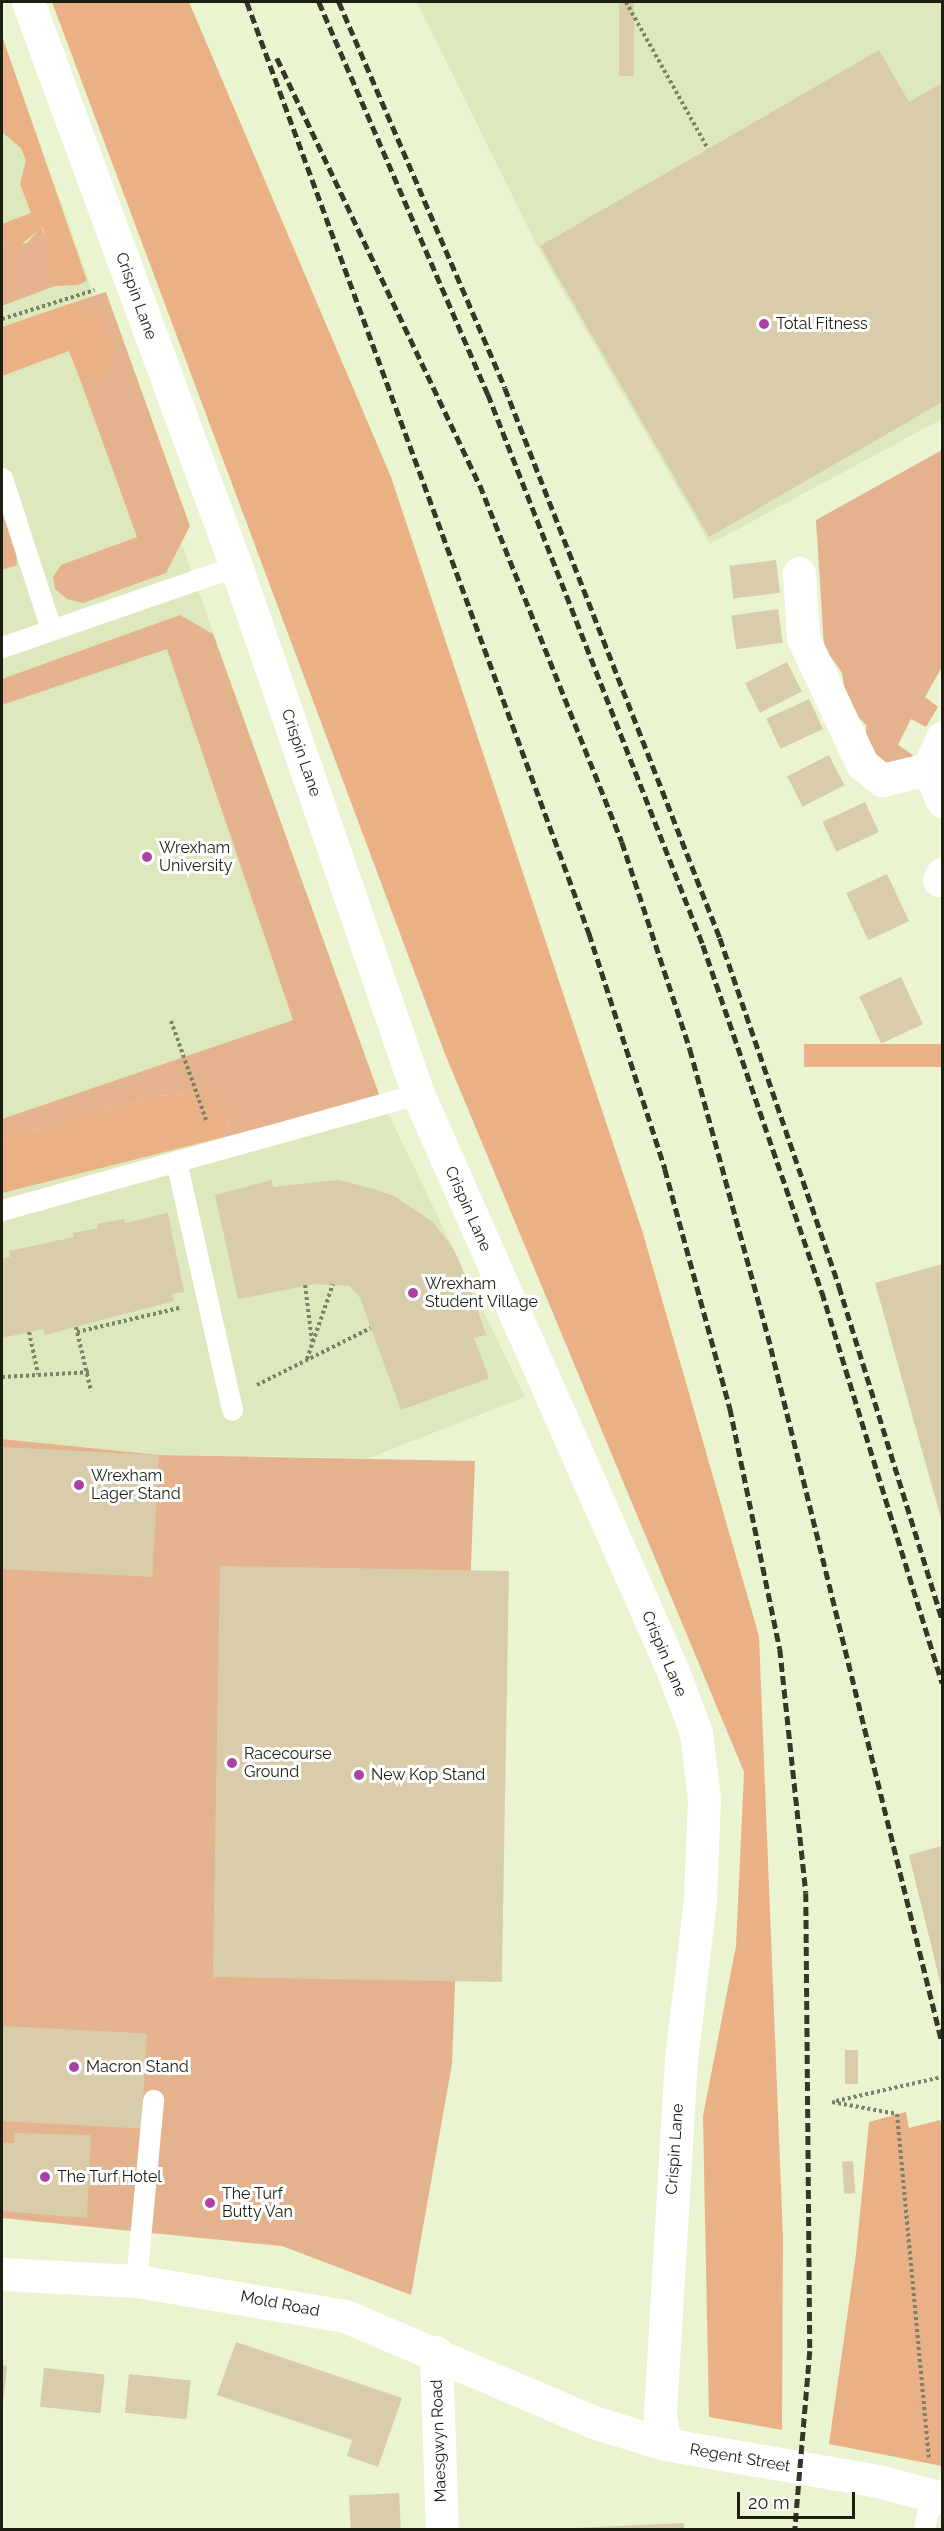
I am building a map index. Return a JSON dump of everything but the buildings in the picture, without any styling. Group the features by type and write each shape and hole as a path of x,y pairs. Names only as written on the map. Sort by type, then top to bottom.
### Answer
{"street":[{"name":"Crispin Lane","path":"28,2 236,566 418,1094 673,1671 696,1732 704,1799 700,1900 681,2060 660,2415 665,2444"},
{"path":"799,573 803,638 862,764 882,780 928,770"},
{"path":"942,738 928,770 942,801"},
{"name":"Mold Road","path":"2,2274 136,2281 345,2316 435,2352 541,2401"},
{"name":"Maesgwyn Road","path":"435,2352 442,2529"},
{"name":"Regent Street","path":"541,2401 665,2444 882,2482 935,2488"}],"lane":[{"path":"2,478 51,629"},
{"path":"2,646 236,566"},
{"path":"2,1210 418,1094"},
{"path":"176,1161 231,1404"},
{"path":"136,2281 153,2100"},
{"path":"924,2529 935,2488"}],"path":[{"path":"626,2 708,149"},
{"path":"2,319 91,292"},
{"path":"171,1021 216,1150"},
{"path":"307,1359 333,1284"},
{"path":"305,1285 312,1345"},
{"path":"91,1391 89,1372 77,1329 208,1301"},
{"path":"231,1404 307,1359 371,1328"},
{"path":"29,1332 38,1374"},
{"path":"2,1377 89,1372"},
{"path":"935,2488 897,2114 832,2102 942,2077"}],"shaded area":[{"path":"52,2 189,2 391,477 642,1230 759,1636 783,2238 782,2430 709,2417 703,2116 736,1946 744,1772 445,1054"},
{"name":"Total Fitness","path":"417,2 942,2 942,419 710,544 539,250"},
{"name":"Wrexham University","path":"2,36 372,1080 525,1397 369,1458 159,1455 2,1439"},
{"path":"2,36 87,281 78,285 55,286 47,272 47,241 42,227 16,249 6,247 2,240 2,224 31,213 20,184 26,160 21,148 2,132"},
{"path":"41,227 47,241 48,272 55,286 2,306 2,240 6,247 27,243"},
{"path":"106,292 190,526 166,573 83,603 67,599 55,589 53,577 61,565 137,537 81,382 97,380 84,309 72,303"},
{"path":"72,303 99,314 113,354 110,370 97,380 81,382 69,351 2,376 2,327"},
{"path":"942,450 942,667 925,697 938,707 926,727 911,719 898,745 913,755 913,764 878,764 866,744 866,725 847,705 842,673 824,647 816,520"},
{"path":"2,505 16,549 17,565 2,570"},
{"path":"180,615 213,634 380,1097 224,1137 230,1119 201,1093 156,1096 2,1139 2,1119 293,1020 167,649 2,705 2,679"},
{"path":"804,1044 942,1044 942,1067 804,1067"},
{"path":"201,1093 230,1119 224,1137 2,1193 2,1139 156,1096"},
{"name":"Racecourse Ground","path":"2,1439 159,1455 475,1461 452,2064 411,2295 282,2246 2,2218"},
{"path":"906,2112 909,2128 940,2120 942,2128 942,2466 829,2444 856,2254 869,2122"}],"railway":[{"path":"247,2 589,933 665,1169 730,1408 780,1649 806,1893 810,2351 795,2530"},
{"path":"319,2 488,394 703,945 822,1292 942,1683"},
{"path":"339,2 505,388 720,938 839,1286 942,1619"},
{"path":"277,58 480,485 622,842 690,1049 771,1348 942,2042"}],"place":[{"name":"Total Fitness","path":"764,324"},
{"name":"Wrexham University","path":"147,857"},
{"name":"Wrexham Student Village","path":"413,1293"},
{"name":"Wrexham Lager Stand","path":"79,1485"},
{"name":"Racecourse Ground","path":"232,1763"},
{"name":"New Kop Stand","path":"359,1775"},
{"name":"Macron Stand","path":"74,2067"},
{"name":"The Turf Hotel","path":"45,2177"},
{"name":"The Turf Butty Van","path":"210,2203"}]}
